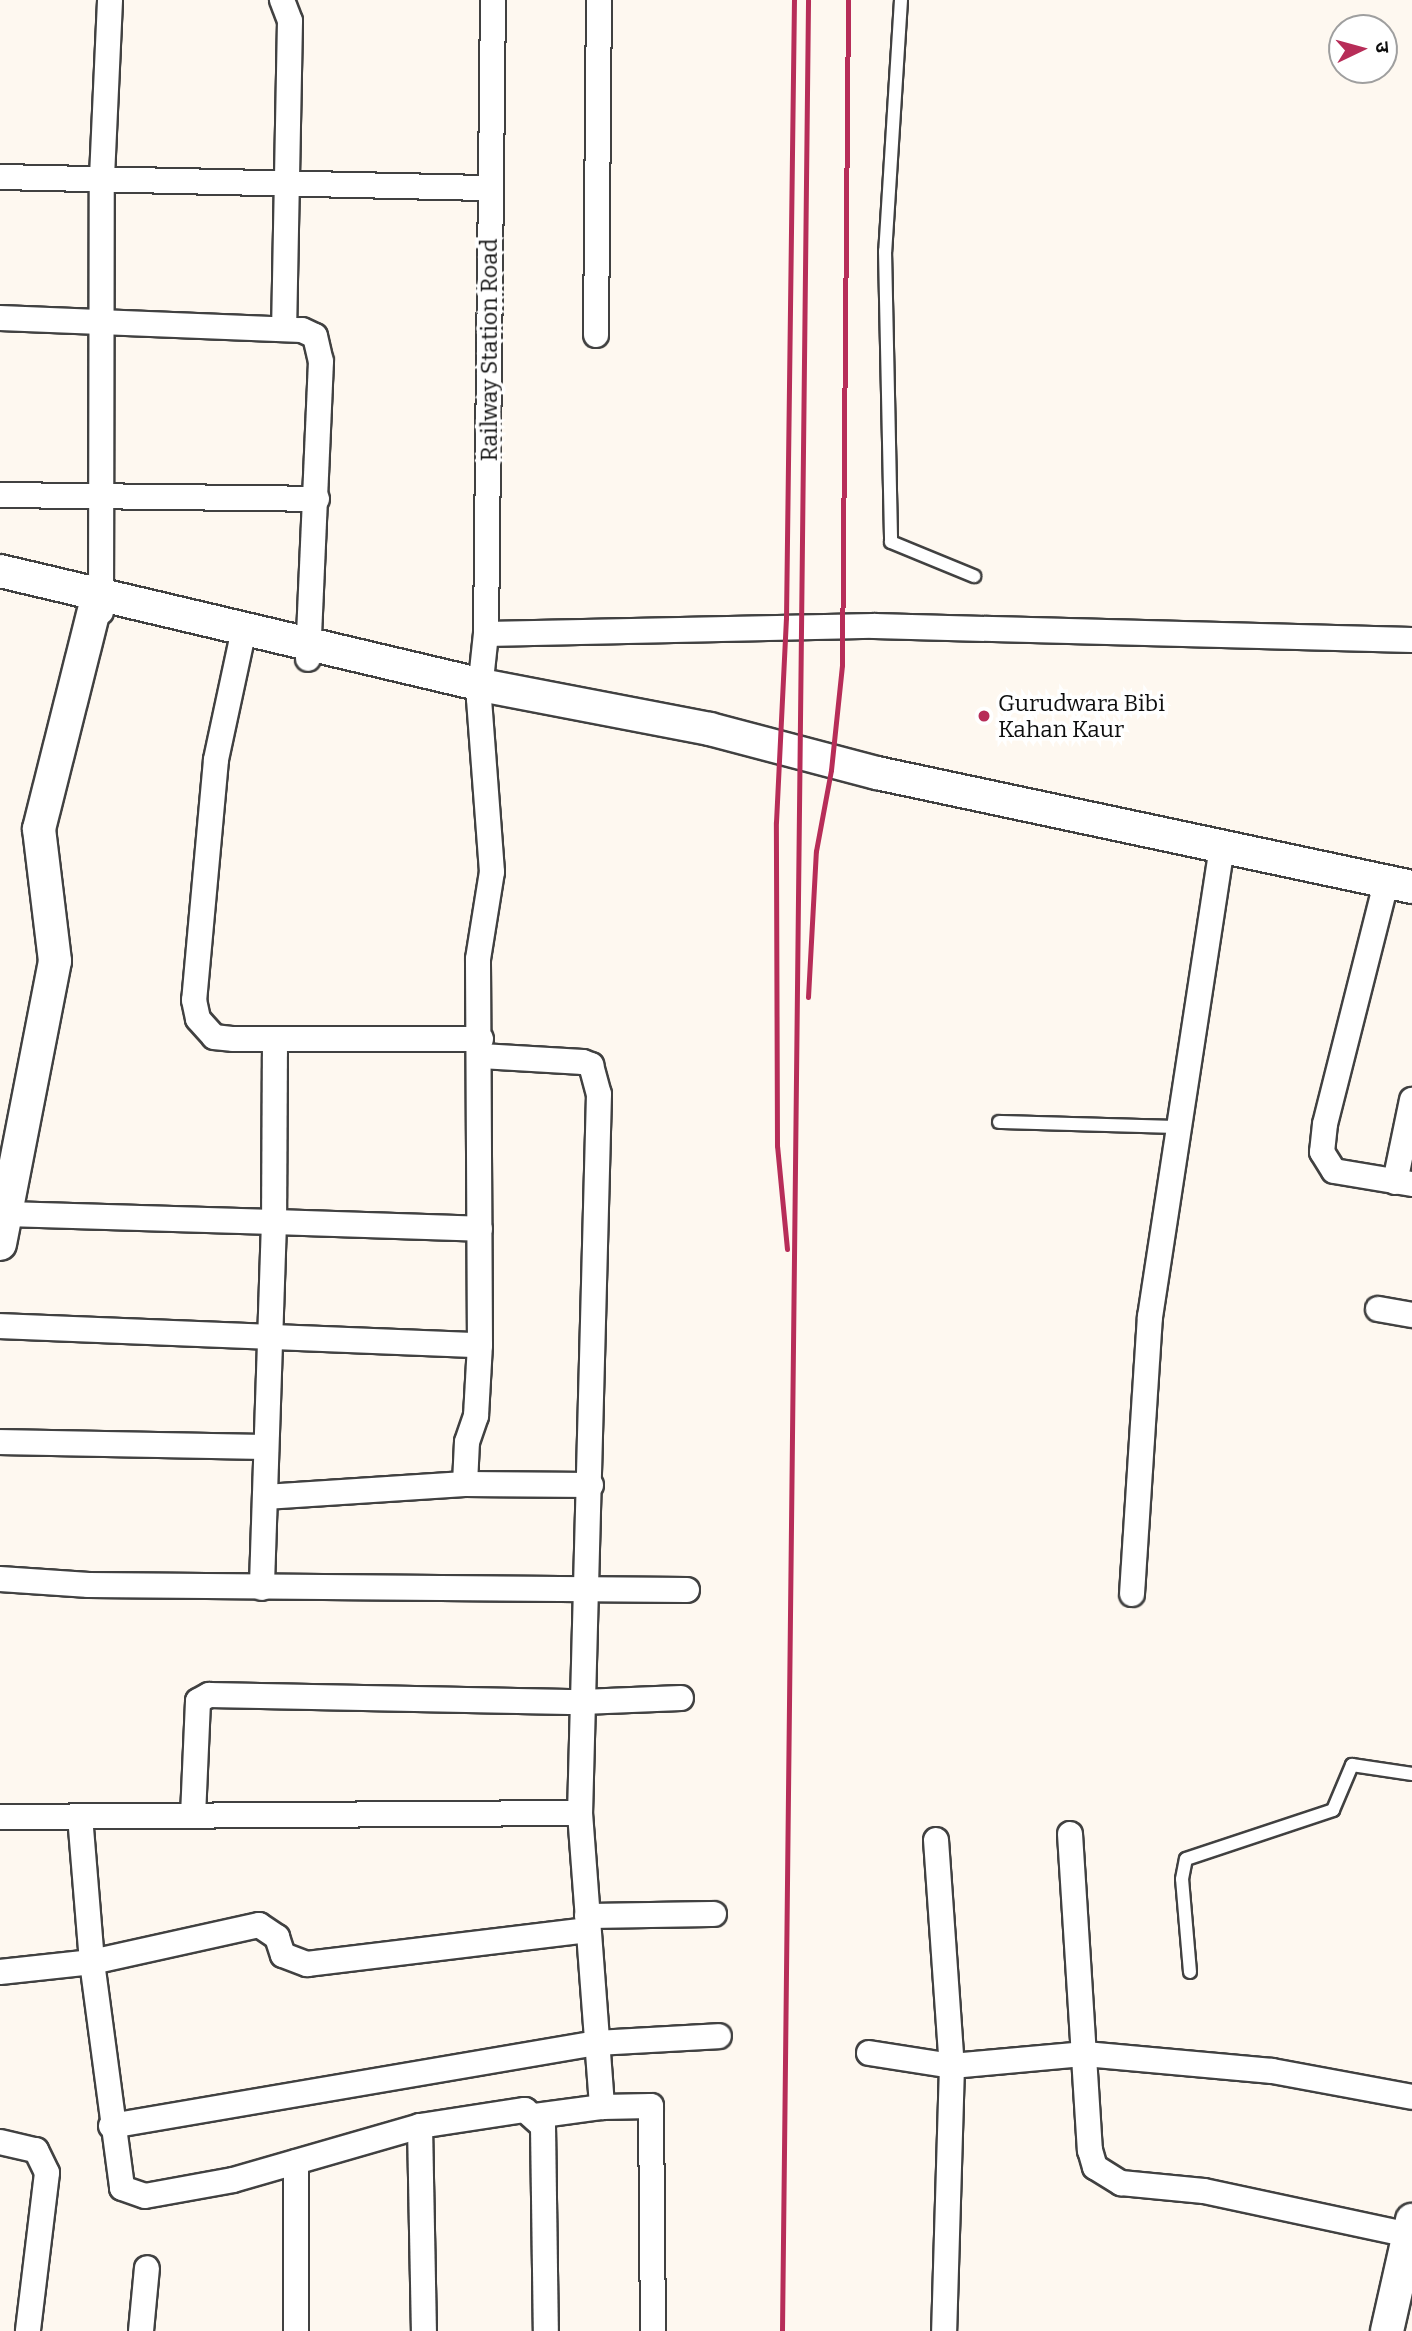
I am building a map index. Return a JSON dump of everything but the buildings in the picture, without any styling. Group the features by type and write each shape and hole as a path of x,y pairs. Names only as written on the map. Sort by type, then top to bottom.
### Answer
{"street":[{"path":"110,0 102,177 100,323 103,499 99,606 39,829 55,961 7,1171 3,1229 274,1222 481,1229"},
{"path":"282,0 290,21 284,329"},
{"name":"Railway Station Road","path":"465,1484 467,1442 476,1416 480,1345 481,1047 478,959 492,848 480,692 486,634 493,0"},
{"path":"596,335 599,0"},
{"path":"0,177 286,181 490,188"},
{"path":"0,318 302,330 315,336 320,347 317,499 308,652"},
{"path":"0,495 103,499 317,499"},
{"path":"0,571 99,606 242,643 308,652"},
{"path":"0,587 99,606 800,762 883,788 1220,860 1403,893"},
{"path":"486,634 874,626 1412,640"},
{"path":"242,643 216,760 194,1000 198,1019 214,1037 481,1047 583,1062 591,1065 597,1078 591,1485 580,1813 595,2043 602,2107"},
{"path":"480,692 710,729 877,773 1403,893"},
{"path":"1132,1594 1150,1317 1220,860"},
{"path":"1403,893 1325,1124 1322,1152 1334,1171 1404,1183 1412,1100"},
{"path":"262,1588 274,1222 275,1038"},
{"path":"1378,1309 1412,1315"},
{"path":"0,1326 270,1340 480,1345"},
{"path":"0,1442 266,1447"},
{"path":"265,1497 465,1484 591,1485"},
{"path":"0,1579 262,1588 687,1590"},
{"path":"193,1816 197,1707 202,1697 582,1702 681,1698"},
{"path":"0,1817 580,1813"},
{"path":"80,1816 92,1962 111,2126 118,2177 131,2194 145,2196 233,2180 420,2126 525,2110 535,2116 543,2126 546,2331"},
{"path":"1070,1833 1090,2150 1096,2167 1108,2178 1204,2191 1410,2228 1387,2331"},
{"path":"936,1840 952,2066 944,2331"},
{"path":"0,1972 92,1962 259,1925 277,1937 283,1955 307,1964 587,1923 714,1913"},
{"path":"111,2126 595,2043 719,2036"},
{"path":"869,2053 952,2066 1084,2054 1272,2071 1412,2097"},
{"path":"535,2116 602,2107 651,2106 653,2331"},
{"path":"420,2126 424,2331"},
{"path":"0,2142 36,2150 47,2173 28,2331"},
{"path":"296,2162 296,2331"},
{"path":"141,2331 147,2268"}],"lane":[{"path":"901,0 885,251 891,542 974,576"},
{"path":"999,1122 1179,1127"},
{"path":"1191,1972 1182,1879 1185,1858 1333,1810 1352,1765 1412,1774"}],"railway":[{"path":"787,1249 777,1146 776,822 786,618 794,0"},
{"path":"782,2331 808,0"},
{"path":"808,997 816,851 831,770 842,665 848,0"}],"place":[{"name":"Gurudwara Bibi Kahan Kaur","path":"984,716"}]}
